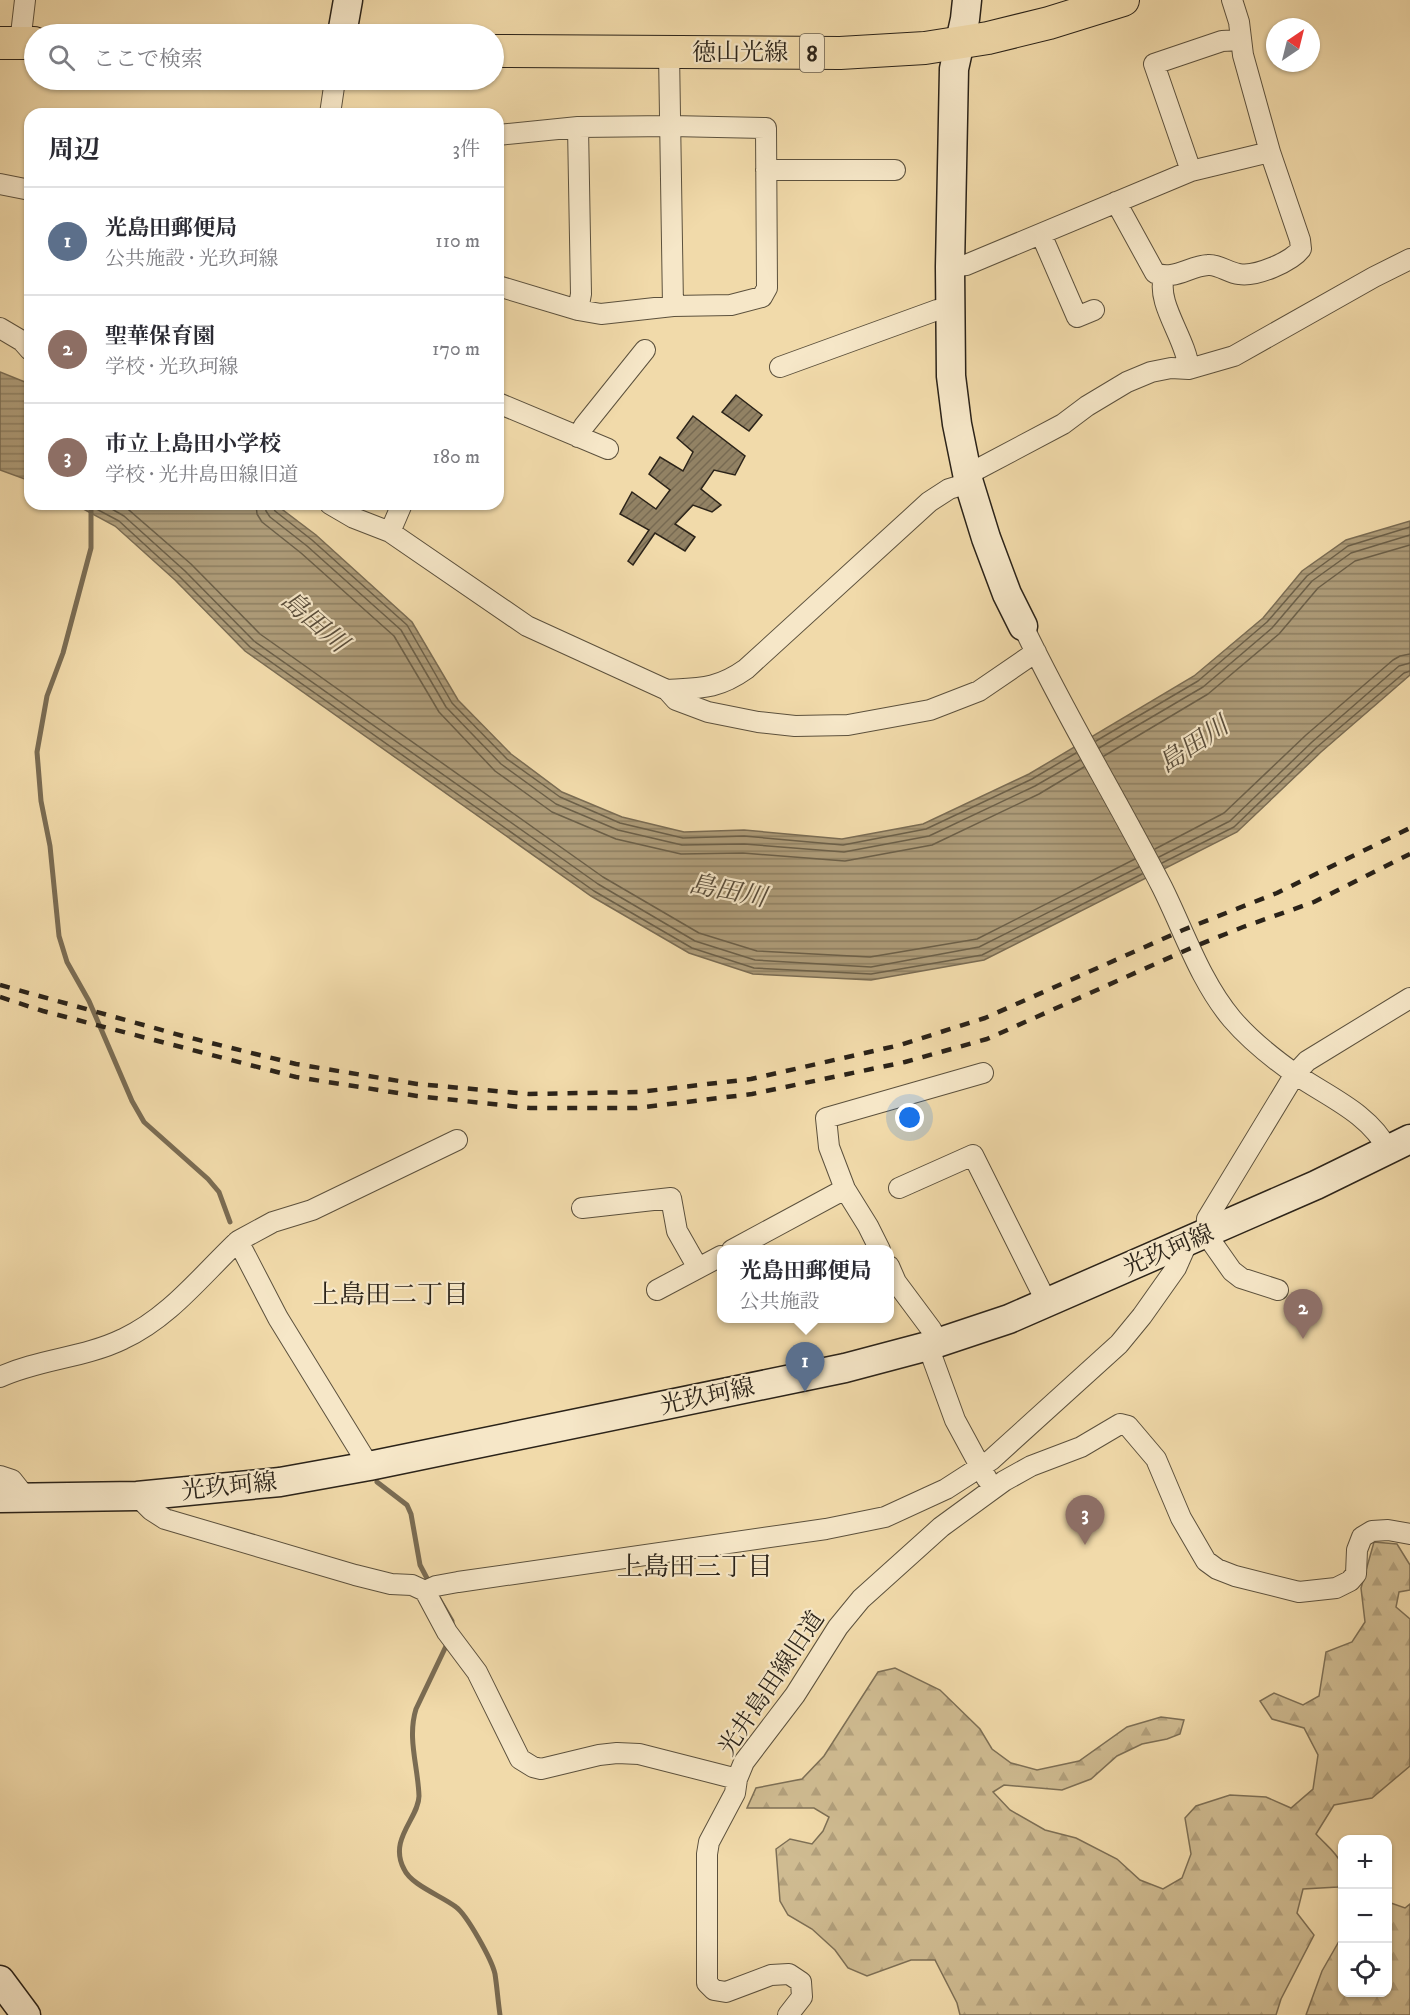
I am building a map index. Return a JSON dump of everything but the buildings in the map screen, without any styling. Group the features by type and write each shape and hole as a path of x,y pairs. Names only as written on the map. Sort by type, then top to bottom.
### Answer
{"main road":[{"path":"344,24 348,0"},
{"path":"967,0 954,69 950,267 951,375 957,424 968,478 1007,594 1023,626"},
{"name":"徳山光線","path":"504,51 840,53 925,48 960,43 1049,23 1123,0"},
{"name":"光玖珂線","path":"14,1498 137,1496 280,1482 369,1466 845,1368 933,1344 1009,1319 1316,1185 1399,1144"},
{"path":"0,1980 26,2015"}],"street":[{"path":"18,44 25,0"},
{"path":"1116,202 1155,273 1164,277 1212,264 1229,272 1250,275 1294,258 1301,249 1270,152 1243,55 1239,22 1232,0"},
{"path":"1191,171 1154,64 1222,41 1241,40"},
{"path":"669,52 673,306"},
{"path":"331,108 334,90"},
{"path":"578,127 581,294 578,310"},
{"path":"504,134 578,127 766,128 767,288 762,297 731,305 673,306 601,314 578,310 504,288"},
{"path":"950,267 966,265 1191,171 1270,152"},
{"path":"766,170 895,170"},
{"path":"0,184 24,189"},
{"path":"1041,234 1077,317 1094,310"},
{"path":"667,690 703,688 728,682 746,669 929,502 1064,424 1087,406 1128,382 1151,372 1171,368 1189,369 1233,356 1410,259"},
{"path":"1164,277 1161,287 1162,298 1184,344 1189,369"},
{"path":"780,367 937,309 950,309"},
{"path":"0,328 24,340"},
{"path":"578,437 584,426 645,350"},
{"path":"504,406 608,449"},
{"path":"340,510 390,532 527,626 667,690 676,700 708,712 758,722 795,726 848,725 895,718 939,706 979,691 1040,660"},
{"path":"390,532 399,510"},
{"path":"1023,626 1161,886 1203,975 1220,1004 1256,1042 1295,1074 1368,1122 1380,1135 1399,1144"},
{"path":"137,1496 151,1510 165,1519 355,1575 391,1584 430,1589 826,1529 885,1517 946,1489 980,1468 1072,1389 1119,1344 1142,1316 1197,1237 1295,1074 1307,1061 1410,998"},
{"path":"878,1245 844,1189 829,1147 826,1118 983,1073"},
{"path":"0,1377 13,1371 79,1355 124,1339 168,1308 238,1241 273,1222 312,1210 457,1140"},
{"path":"899,1188 974,1155 1047,1303"},
{"path":"741,1245 844,1189"},
{"path":"582,1208 671,1198 676,1231 698,1268"},
{"path":"1197,1237 1218,1254 1241,1278 1278,1290"},
{"path":"238,1241 278,1318 369,1466"},
{"path":"657,1290 717,1258"},
{"path":"894,1277 931,1329 933,1344 955,1420 993,1489"},
{"name":"光井島田線旧道","path":"788,2015 802,1996 801,1982 789,1974 771,1975 726,1992 714,1990 707,1983 707,1854 709,1842 729,1807 744,1762 795,1695 838,1627 861,1599 933,1534 993,1489 1031,1466 1081,1447 1120,1424 1128,1426 1156,1459 1181,1518 1206,1561 1217,1569 1235,1576 1299,1592 1336,1588 1350,1581 1356,1574 1357,1550 1362,1537 1372,1531 1388,1530 1410,1534"},
{"path":"0,1476 12,1480 14,1498"},
{"path":"430,1589 447,1632 477,1672 514,1748 526,1764 542,1769 599,1755 639,1754 737,1779"}],"green space":[{"path":"1374,1542 1397,1544 1410,1565 1410,1590 1399,1592 1396,1607 1410,1619 1410,1766 1372,1798 1334,1805 1316,1834 1338,1858 1338,1887 1303,1889 1297,1913 1314,1935 1281,1999 1276,2015 960,2015 957,2003 935,1960 911,1960 867,1976 848,1968 835,1950 812,1929 788,1915 780,1901 776,1849 790,1839 812,1844 823,1831 829,1817 814,1808 747,1808 756,1788 802,1779 824,1756 878,1672 895,1668 940,1690 980,1729 992,1749 1011,1763 1037,1770 1079,1761 1127,1727 1161,1717 1184,1720 1180,1734 1142,1744 1117,1756 1091,1779 1062,1790 1004,1785 993,1792 1010,1810 1045,1830 1076,1838 1117,1859 1140,1880 1163,1889 1182,1878 1191,1854 1185,1818 1196,1806 1230,1795 1266,1797 1291,1808 1313,1789 1318,1755 1304,1728 1272,1719 1260,1701 1274,1693 1303,1705 1319,1696 1326,1652 1352,1642 1365,1622 1361,1588"},
{"path":"1392,1903 1405,1908 1410,1904 1410,2015 1306,2015 1322,1971 1338,1943 1338,1997 1392,1997"}],"water":[{"path":"0,372 24,382 24,479 0,470"},
{"name":"島田川","path":"85,510 283,510 316,535 412,622 458,700 511,754 562,792 622,817 684,832 744,830 842,839 923,824 1029,774 1194,676 1263,618 1302,571 1346,540 1410,521 1410,675 1321,752 1237,832 984,960 871,980 753,974 689,953 591,896 245,651 175,580 115,526"}],"waterway":[{"path":"91,510 91,548 63,653 47,696 37,752 41,801 50,846 59,936 67,962 89,1001 132,1101 144,1122 208,1179 219,1192 230,1222"},
{"path":"377,1482 407,1505 411,1514 420,1565 430,1584"},
{"path":"438,1597 452,1621 452,1626"},
{"path":"448,1642 416,1709 413,1741 419,1796 418,1804 402,1839 400,1858 404,1869 413,1880 456,1907 472,1928 493,1967 500,2015"}],"railway":[{"path":"0,985 183,1036 296,1064 417,1084 529,1094 639,1092 751,1079 900,1045 985,1018 1183,930 1277,893 1410,828"},
{"path":"0,997 43,1011 296,1077 417,1096 530,1108 637,1108 752,1094 905,1062 987,1039 1191,948 1314,902 1410,854"}],"place":[{"name":"聖華保育園","path":"1303,1339"},
{"name":"光島田郵便局","path":"805,1392"},
{"name":"市立上島田小学校","path":"1085,1545"}],"district":[{"name":"上島田二丁目","path":"391,1294"},
{"name":"上島田三丁目","path":"695,1566"}]}
